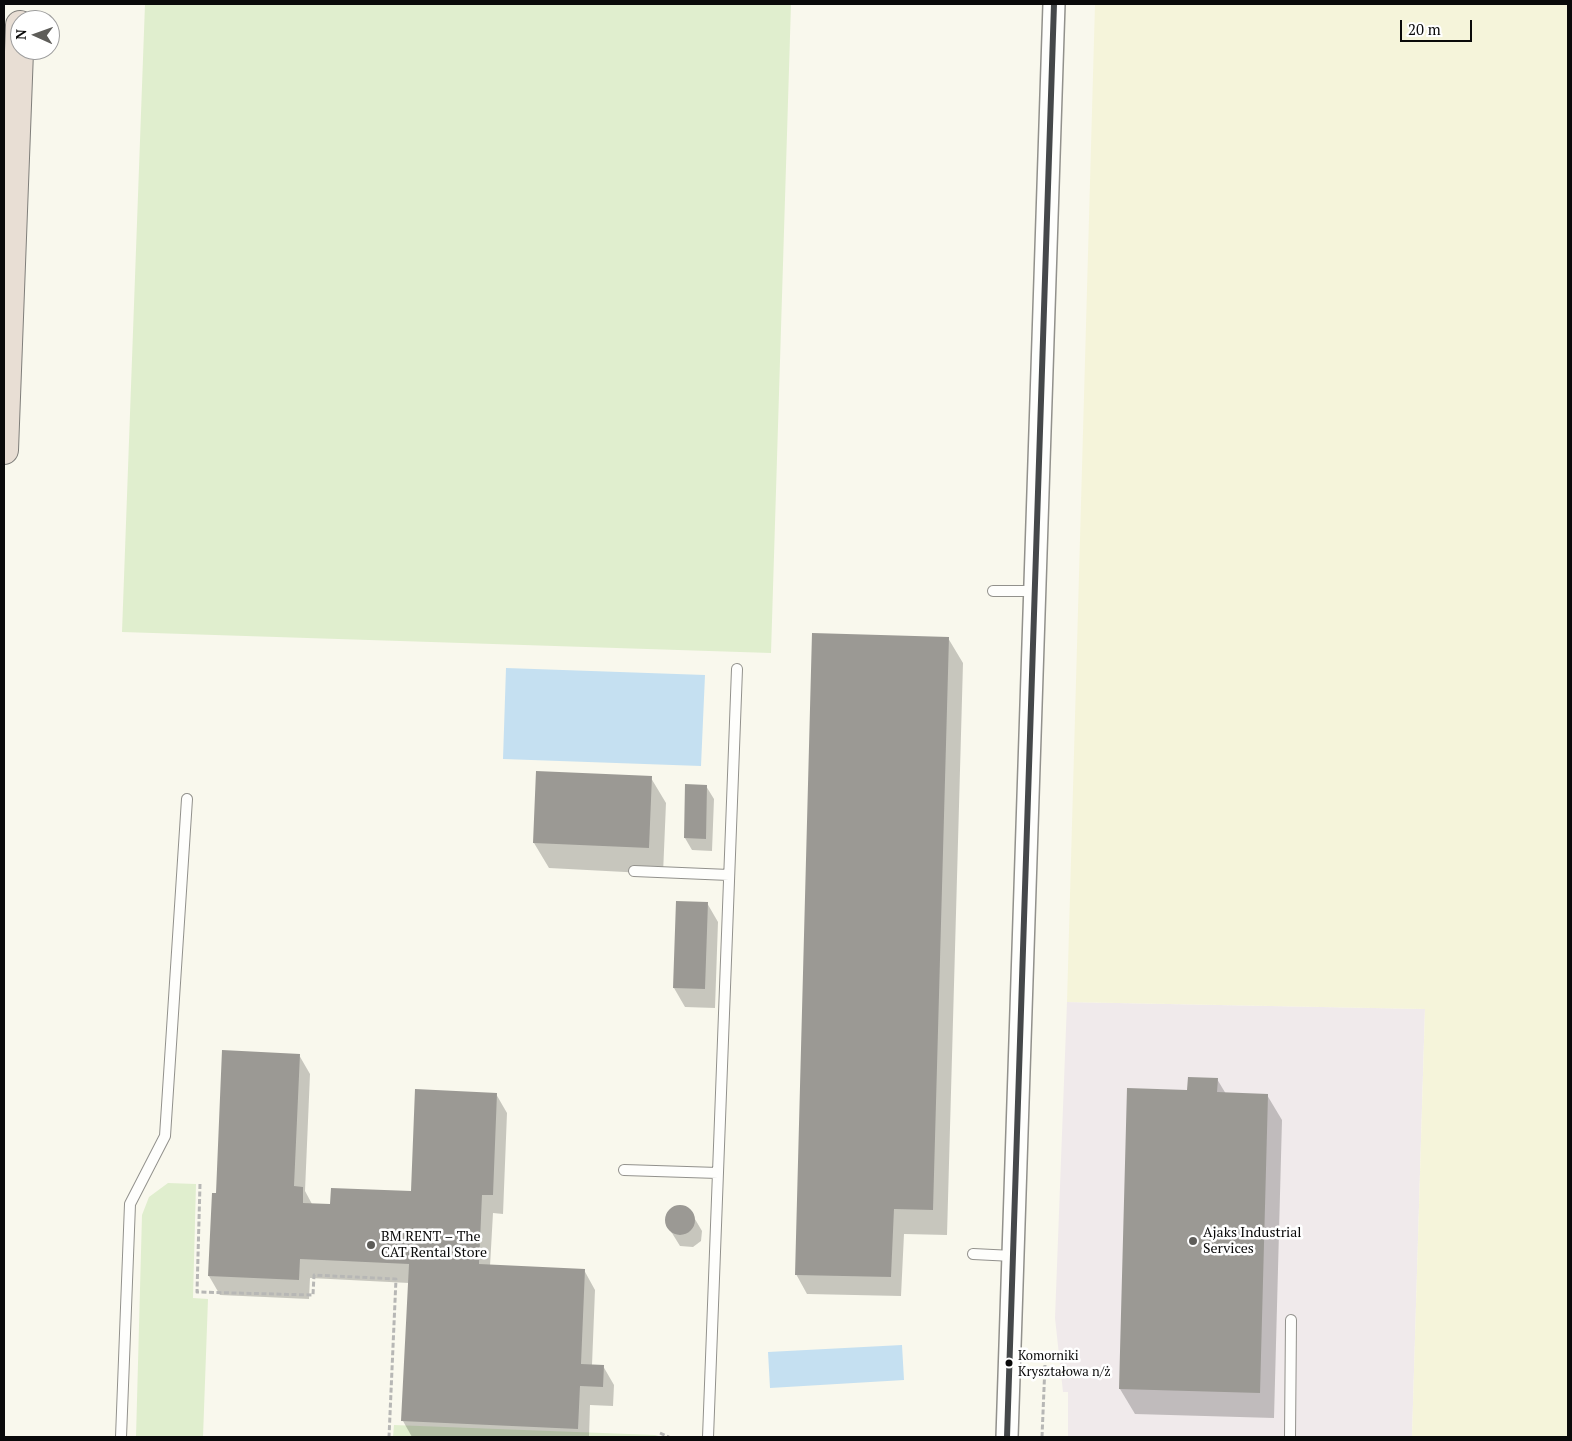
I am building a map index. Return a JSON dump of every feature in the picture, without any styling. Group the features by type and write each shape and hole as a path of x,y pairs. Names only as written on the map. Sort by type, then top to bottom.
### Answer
{"highway":[{"path":"4,450 19,60"}],"street":[{"path":"1007,1437 1054,4"}],"lane":[{"path":"992,591 1034,591"},
{"path":"708,1437 737,669"},
{"path":"121,1437 130,1204 165,1136 186,800"},
{"path":"634,871 729,874"},
{"path":"624,1170 718,1173"},
{"path":"973,1254 1012,1256"},
{"path":"1290,1437 1291,1320"}],"path":[{"path":"200,1184 197,1292 313,1295 314,1275 396,1279 389,1437"},
{"path":"1042,1437 1045,1365"},
{"path":"660,1433 670,1437"}],"shaded area":[{"path":"1067,1002 1425,1009 1412,1437 1068,1437 1068,1392 1063,1392 1055,1318"}],"green space":[{"path":"145,4 791,4 771,653 122,632"},
{"path":"1095,4 1568,4 1568,1437 1412,1437 1425,1009 1067,1002"},
{"path":"168,1183 196,1184 193,1298 208,1299 203,1437 136,1437 142,1215 149,1197"},
{"path":"394,1425 655,1435 662,1437 393,1437"}],"water":[{"path":"506,668 705,675 701,766 503,759"},
{"path":"902,1345 904,1380 770,1388 768,1352"}],"building":[{"path":"812,633 949,637 933,1210 894,1209 891,1277 795,1275"},
{"path":"536,771 652,776 649,848 533,843"},
{"path":"685,784 707,785 706,839 684,838"},
{"path":"676,901 708,902 705,989 673,988"},
{"path":"222,1050 300,1054 294,1186 303,1187 303,1203 330,1204 331,1188 411,1191 415,1089 497,1093 493,1195 482,1195 479,1264 585,1269 581,1364 604,1365 603,1387 580,1386 578,1429 401,1421 409,1264 300,1259 299,1280 208,1276 212,1193 216,1193"},
{"name":"Ajaks Industrial Services","path":"1188,1077 1218,1078 1217,1092 1268,1094 1260,1393 1119,1389 1127,1088 1187,1090"},
{"path":"680,1205 691,1209 695,1220 691,1231 680,1235 669,1231 665,1220 669,1209"}],"transit line":[{"path":"1007,1437 1054,4"}],"place":[{"name":"Ajaks Industrial Services","path":"1193,1241"},
{"name":"BM RENT – The CAT Rental Store","path":"371,1245"},
{"name":"Komorniki Kryształowa n/ż","path":"1009,1363"}]}
